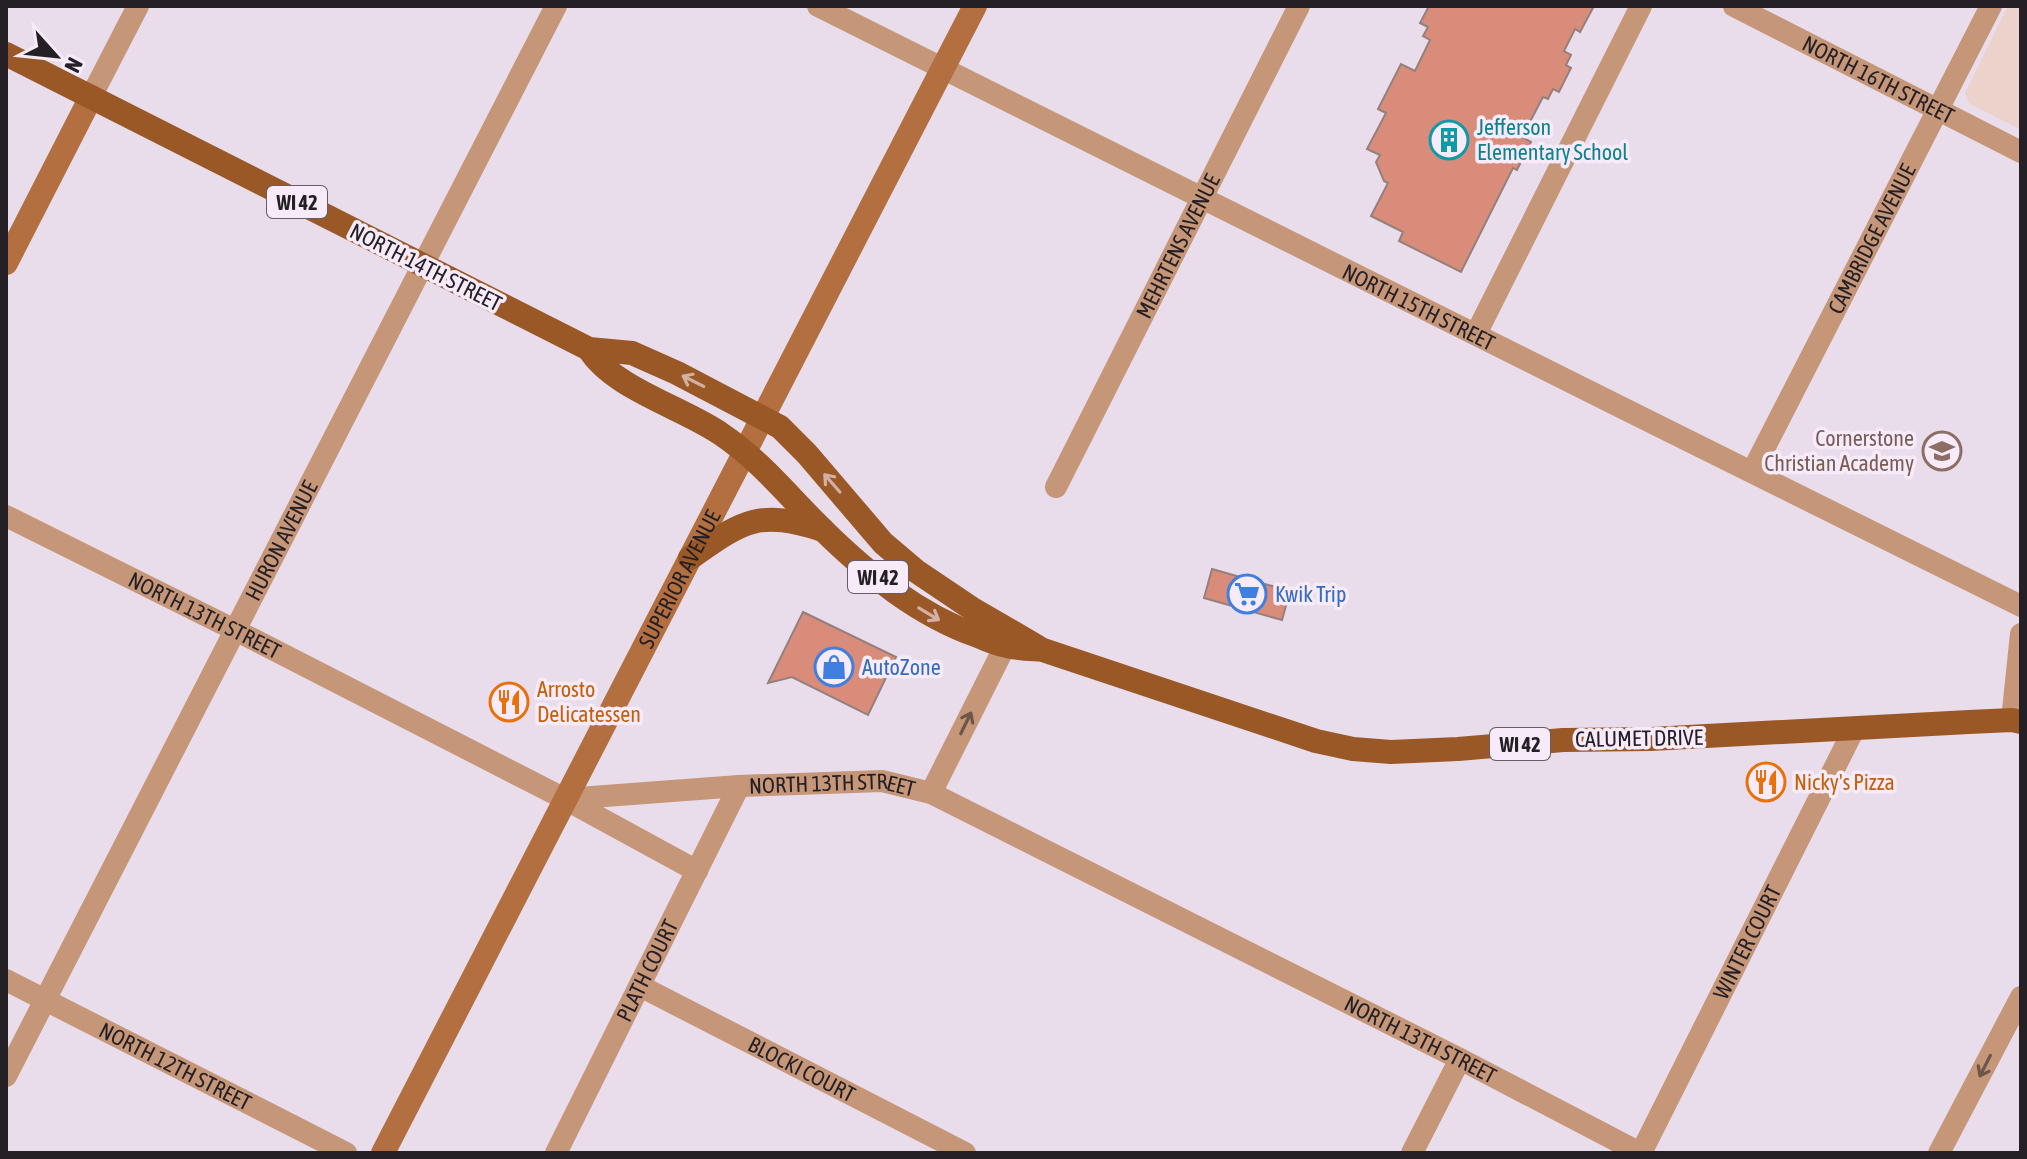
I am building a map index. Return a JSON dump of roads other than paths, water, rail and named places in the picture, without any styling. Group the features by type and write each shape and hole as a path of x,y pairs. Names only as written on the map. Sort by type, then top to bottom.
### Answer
{"main road":[{"name":"NORTH 14TH STREET","path":"6,54 589,349 632,353 780,427 883,543 916,571 1043,650"},
{"name":"NORTH 14TH STREET","path":"589,349 594,359 631,387 700,421 745,451 823,530 900,596 930,616 1005,646 1043,650"},
{"path":"690,558 719,537 749,522 783,520 823,530"},
{"name":"CALUMET DRIVE","path":"1043,650 1316,741 1353,749 1391,752 1563,740 1651,739 2018,720"}],"street":[{"path":"6,263 138,6"},
{"name":"HURON AVENUE","path":"6,1076 556,6"},
{"name":"NORTH 15TH STREET","path":"818,6 2021,606"},
{"name":"SUPERIOR AVENUE","path":"383,1153 975,6"},
{"name":"MEHRTENS AVENUE","path":"1056,487 1299,6"},
{"path":"1476,334 1641,6"},
{"name":"NORTH 16TH STREET","path":"1734,6 2021,152"},
{"name":"CAMBRIDGE AVENUE","path":"1752,472 1991,6"},
{"name":"NORTH 13TH STREET","path":"6,516 565,799 739,786 882,781 931,793 1640,1153"},
{"path":"2018,720 2021,634"},
{"path":"931,793 1005,646"},
{"name":"WINTER COURT","path":"1640,1153 1854,729"},
{"name":"PLATH COURT","path":"556,1153 739,786"},
{"path":"565,799 697,871"},
{"name":"NORTH 12TH STREET","path":"6,980 346,1153"},
{"name":"BLOCKI COURT","path":"640,986 965,1153"},
{"path":"1939,1153 2021,997"},
{"path":"1412,1153 1460,1059"}],"place":[{"name":"Jefferson Elementary School","path":"1449,140"},
{"name":"Cornerstone Christian Academy","path":"1942,451"},
{"name":"Kwik Trip","path":"1247,594"},
{"name":"AutoZone","path":"834,667"},
{"name":"Arrosto Delicatessen","path":"509,702"},
{"name":"Nicky's Pizza","path":"1766,782"}]}
